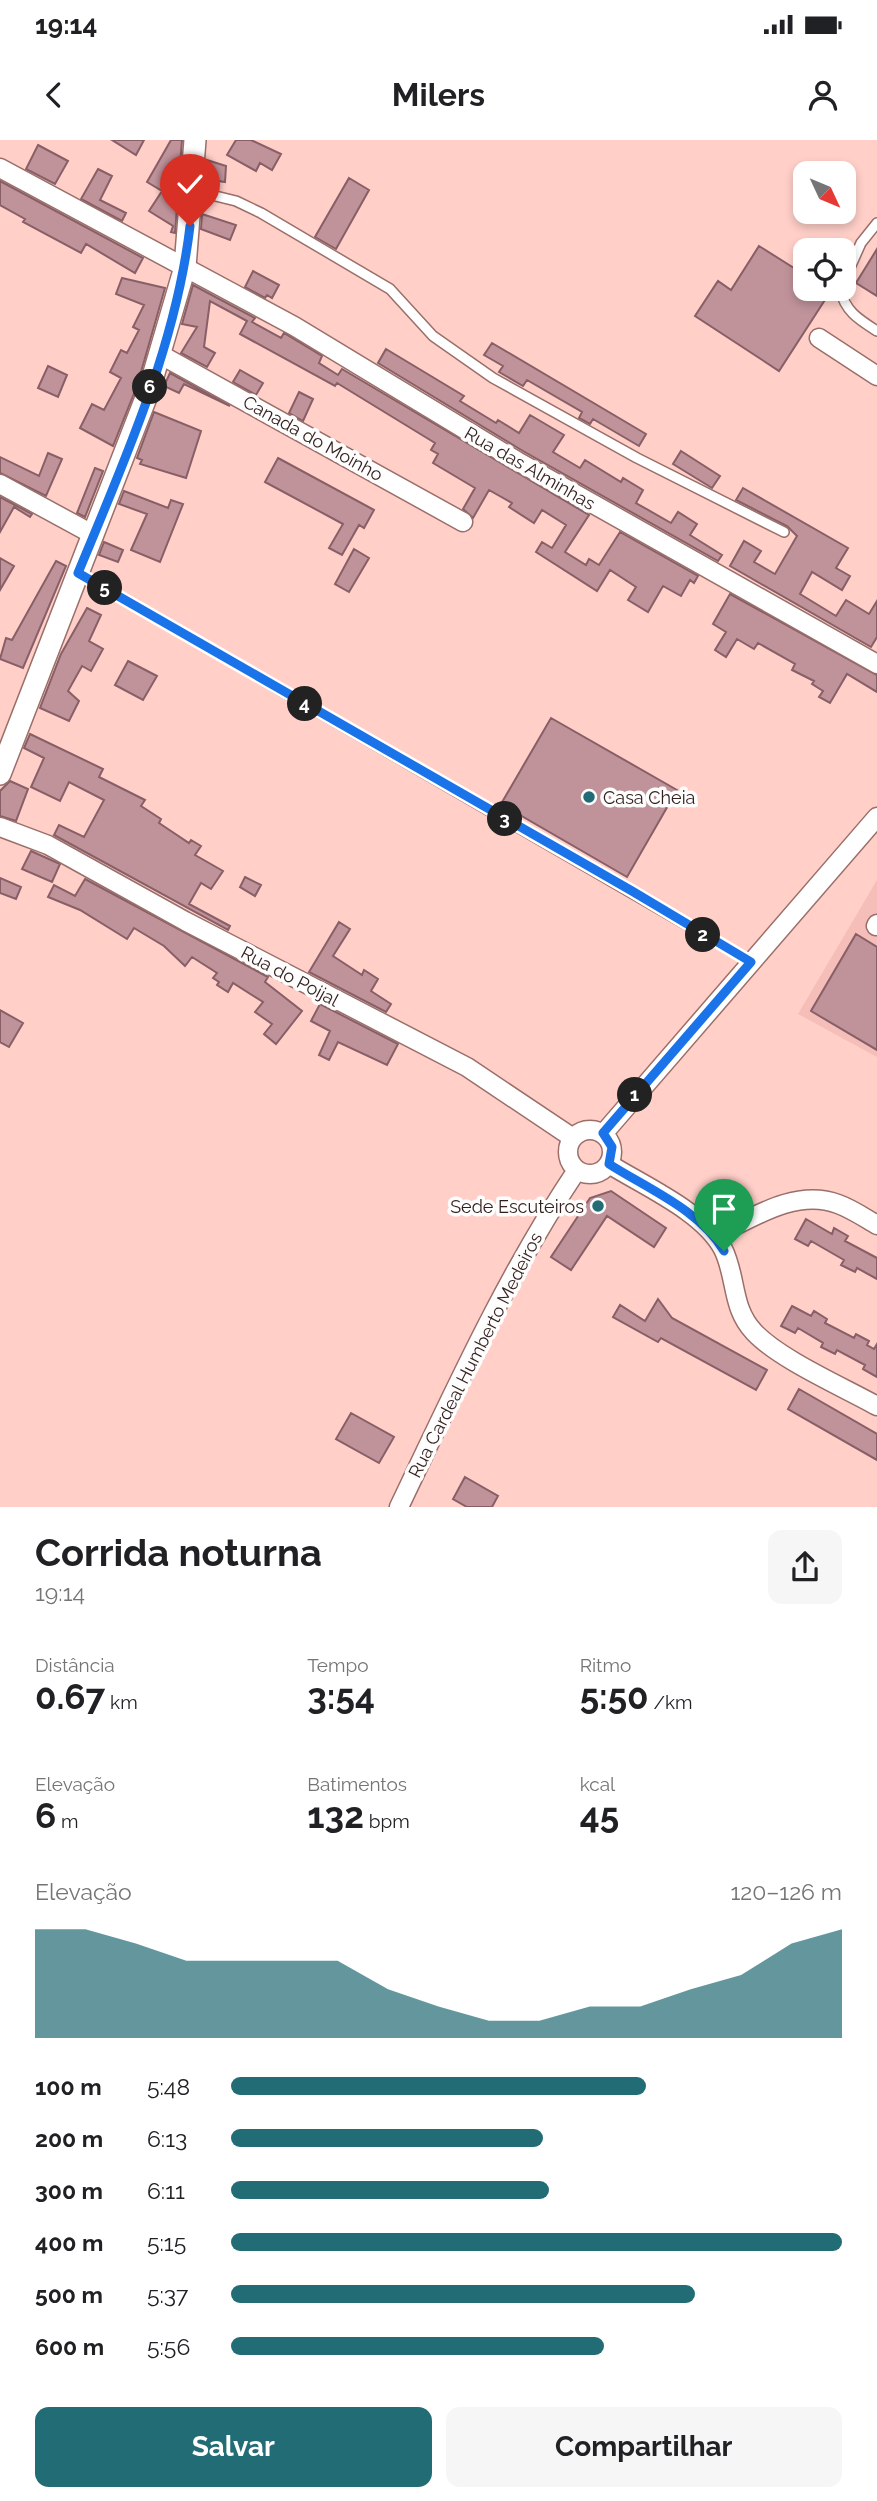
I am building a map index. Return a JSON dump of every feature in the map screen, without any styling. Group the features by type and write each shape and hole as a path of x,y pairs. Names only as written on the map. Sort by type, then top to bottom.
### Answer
{"street":[{"path":"0,774 161,355 185,267 195,140"},
{"name":"Rua das Alminhas","path":"0,168 294,326 493,447 877,664"},
{"path":"818,338 877,376"},
{"name":"Canada do Moinho","path":"161,355 463,523"},
{"path":"0,484 94,535"},
{"path":"603,1133 877,817"},
{"name":"Rua do Poijal","path":"0,827 48,845 185,921 467,1067 573,1138"},
{"path":"584,1131 603,1133 612,1147 609,1164 594,1174 577,1170 569,1155 573,1138 584,1131"},
{"path":"609,1164 697,1219 715,1236 728,1261 738,1310 756,1335 877,1406"},
{"name":"Rua Cardeal Humberto Medeiros","path":"399,1507 504,1289 545,1217 577,1170"},
{"path":"715,1236 778,1206 798,1200 838,1204 877,1225"}],"lane":[{"path":"191,190 236,201 261,214 390,289 433,336 494,378 625,452 784,532"},
{"path":"856,254 877,223"},
{"path":"844,301 845,306 877,331"},
{"path":"78,573 751,962"}],"shaded area":[{"path":"877,880 877,1057 798,1014"}],"building":[{"path":"112,140 144,140 136,155"},
{"path":"171,140 182,140 175,233 171,232 173,226 149,211 162,191 147,182"},
{"path":"236,140 251,140 281,154 272,170 260,163 256,171 227,155"},
{"path":"38,145 68,161 55,184 26,169"},
{"path":"207,160 226,166 225,182 205,179"},
{"path":"98,169 112,176 100,200 126,213 122,221 81,199"},
{"path":"349,178 369,190 336,249 315,237"},
{"path":"0,181 143,258 135,273 86,244 81,253 23,222 25,219 0,205"},
{"path":"202,214 236,225 230,240 201,229"},
{"path":"759,246 793,267 793,301 824,301 779,371 695,316 718,281 731,290"},
{"path":"877,249 877,296 856,283"},
{"path":"253,271 279,285 272,298 267,295 265,298 245,287"},
{"path":"122,278 165,288 137,386 113,446 80,428 92,404 104,410 121,378 110,372 121,350 127,353 139,330 133,327 144,305 116,294"},
{"path":"193,285 255,318 252,322 281,338 284,333 322,356 319,363 338,375 342,369 589,515 565,552 586,565 589,559 599,565 620,532 698,576 694,583 690,580 681,596 663,586 648,612 628,600 636,587 610,570 597,591 536,552 542,542 552,548 566,525 542,510 534,523 509,507 512,503 489,490 473,518 463,509 475,488 433,463 438,454 431,450 435,443 337,383 335,386 240,334 247,321 210,301 204,347 215,353 207,367 181,353 197,327 182,324"},
{"path":"492,343 646,434 639,446 593,419 590,424 579,418 582,412 527,380 523,386 499,372 503,366 484,355"},
{"path":"386,349 464,396 460,401 496,423 498,420 519,433 530,415 564,435 553,452 580,468 585,460 621,482 623,478 643,490 636,503 671,523 678,512 697,524 690,535 722,555 718,561 523,451 378,363"},
{"path":"48,366 67,375 58,397 38,388"},
{"path":"240,370 263,383 256,395 233,382"},
{"path":"170,373 230,406 184,384 179,393 164,386"},
{"path":"299,392 313,399 303,421 289,413"},
{"path":"154,412 201,431 186,478 140,464 142,460 137,458"},
{"path":"681,451 720,476 712,488 673,464"},
{"path":"48,453 62,459 46,496 0,473 0,457 39,476"},
{"path":"278,458 374,510 364,528 359,525 342,555 329,548 343,524 265,482"},
{"path":"95,468 103,471 85,517 77,513"},
{"path":"743,488 848,548 836,568 850,576 842,590 812,572 800,594 836,616 846,600 869,614 877,601 877,637 871,647 730,566 744,541 761,551 754,562 775,574 797,536 787,526 736,500"},
{"path":"124,491 168,508 171,500 183,504 160,562 131,550 147,514 119,504"},
{"path":"0,497 32,514 30,517 14,507 0,532"},
{"path":"104,542 123,550 118,562 99,555"},
{"path":"354,549 369,558 349,592 335,584"},
{"path":"0,558 14,566 0,590"},
{"path":"56,561 66,566 23,668 0,659 6,638 12,640"},
{"path":"730,594 877,675 877,692 847,674 830,703 819,697 823,691 812,684 814,681 792,670 795,664 758,643 754,649 737,639 726,657 715,650 726,632 713,624"},
{"path":"87,608 101,615 89,641 103,649 91,671 82,666 68,691 79,701 69,721 40,708 61,654"},
{"path":"128,661 157,676 143,700 115,685"},
{"name":"Casa Cheia","path":"551,718 677,790 627,877 501,804"},
{"path":"30,734 103,769 99,777 145,800 141,806 161,819 159,823 189,843 191,840 201,846 195,855 223,871 211,889 201,883 189,904 230,926 228,930 54,835 59,825 84,837 104,800 69,782 60,801 31,787 44,758 24,748"},
{"path":"10,781 28,789 16,821 0,816 0,791"},
{"path":"31,851 60,864 52,882 22,869"},
{"path":"245,877 261,885 255,896 240,887"},
{"path":"0,878 21,887 16,899 0,893"},
{"path":"85,879 268,977 265,982 302,1011 276,1044 264,1034 272,1024 255,1012 263,1002 233,983 228,992 217,985 219,982 213,978 217,973 192,957 185,966 164,946 134,928 127,939 80,910 48,897 54,885 75,896"},
{"path":"339,922 350,929 333,956 362,975 364,970 378,979 371,991 391,1004 386,1012 309,972"},
{"path":"856,934 877,947 877,1050 811,1011"},
{"path":"320,1004 398,1044 387,1065 338,1042 329,1060 319,1055 330,1031 311,1021"},
{"path":"0,1010 23,1023 9,1047 0,1042"},
{"path":"611,1191 666,1228 654,1247 607,1216 571,1270 551,1257 590,1198"},
{"path":"806,1219 832,1234 834,1228 848,1236 845,1241 877,1258 877,1279 857,1268 855,1272 841,1265 844,1260 811,1241 808,1246 795,1239"},
{"path":"658,1299 672,1318 767,1370 756,1390 661,1338 658,1342 613,1317 620,1305 645,1321"},
{"path":"792,1306 811,1316 814,1311 827,1319 825,1323 854,1338 856,1334 869,1341 867,1345 874,1349 877,1344 877,1377 863,1369 865,1365 837,1350 835,1354 821,1347 823,1343 798,1328 795,1333 781,1326"},
{"path":"799,1389 877,1434 877,1460 788,1409"},
{"path":"351,1413 394,1437 379,1463 336,1439"},
{"path":"465,1477 498,1496 492,1507 467,1507 453,1499"}],"place":[{"name":"Casa Cheia","path":"589,797"},
{"name":"Sede Escuteiros","path":"598,1206"}],"route":[{"path":"190,226 185,267 167,337 78,573 751,962 603,1133 612,1147 609,1164 709,1228 724,1251"}]}
